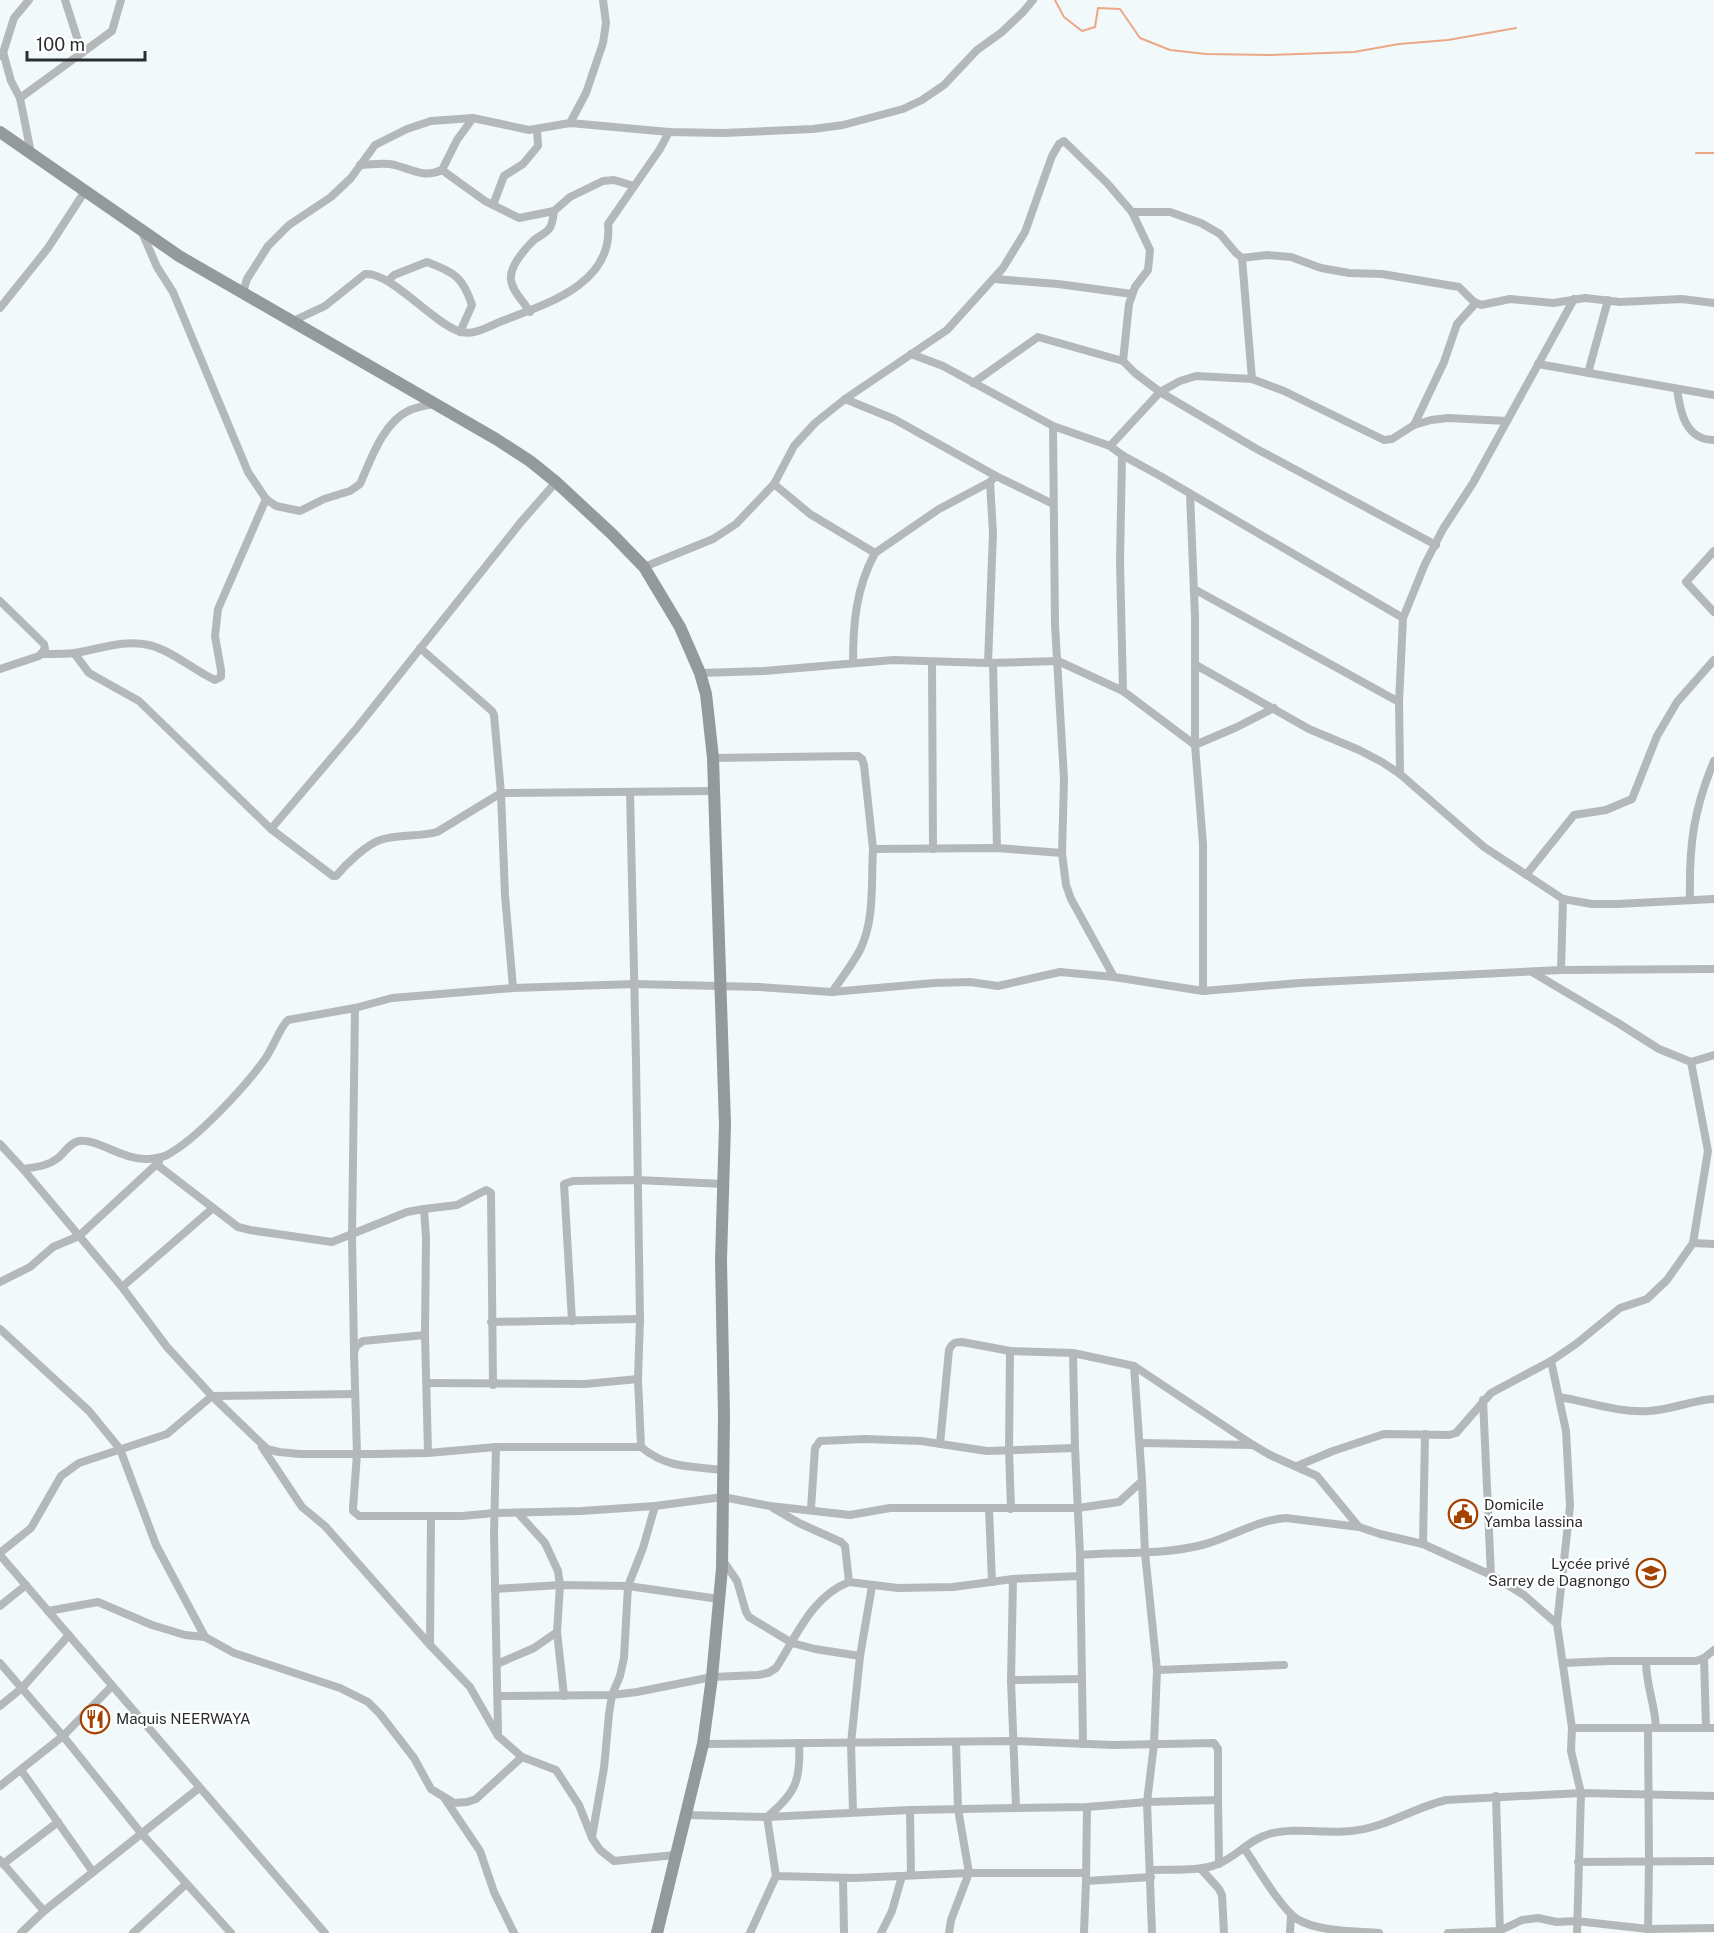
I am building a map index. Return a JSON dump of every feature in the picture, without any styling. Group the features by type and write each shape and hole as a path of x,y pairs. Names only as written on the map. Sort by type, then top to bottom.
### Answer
{"street":[{"path":"0,62 14,18 29,0"},
{"path":"65,0 82,52"},
{"path":"20,99 112,31 121,0"},
{"path":"570,123 586,93 603,43 606,23 603,0"},
{"path":"243,292 247,279 268,246 289,225 331,197 351,178 375,145 407,129 431,121 473,118 529,130 570,123 669,132 723,133 813,129 843,124 903,109 944,85 977,50 1002,32 1023,12 1032,0"},
{"path":"3,52 11,81 20,99 31,153"},
{"path":"360,165 382,163 426,175 442,170 453,148 473,118"},
{"path":"493,205 504,176 523,164 538,146 537,129"},
{"path":"0,132 179,256 522,455 556,482 644,567 680,627 700,673 706,694 713,758 725,1125 721,1260 722,1558 712,1677 703,1744 657,1933"},
{"path":"293,321 325,306 365,274 379,276 388,281 410,299 460,332 476,332 561,298 586,279 603,258 610,236 608,225 669,132"},
{"path":"644,567 713,539 736,524 774,484 794,447 824,415 947,330 1003,268 1024,232 1052,156 1061,141 1067,143 1079,154 1132,212 1149,245 1151,256 1148,270 1135,287 1126,320 1123,361"},
{"path":"442,170 485,201 519,218 554,211 570,197 603,181 614,180 634,186"},
{"path":"0,308 48,248 85,191"},
{"path":"530,312 513,287 510,278 512,270 533,241 548,231 553,221 554,211"},
{"path":"1132,212 1170,212 1201,223 1220,234 1242,258 1252,379"},
{"path":"141,230 157,267 173,292 248,472 266,499 276,506 300,511 324,499 350,491 360,484 379,441 394,422 411,410 433,404"},
{"path":"1242,258 1267,255 1291,257 1321,268 1349,273 1382,274 1459,286 1475,304 1481,305 1510,299 1553,303 1595,298 1636,302 1682,299 1714,303"},
{"path":"388,281 394,275 427,262 457,275 465,285 472,305 460,332"},
{"path":"994,279 1058,284 1132,294"},
{"path":"1400,774 1399,702 1403,618 1425,564 1454,510 1490,454 1574,299"},
{"path":"1588,373 1608,300"},
{"path":"1414,425 1444,362 1457,324 1475,304"},
{"path":"973,382 1038,337 1123,361 1160,392 1255,448 1436,545"},
{"path":"911,354 943,366 1053,426 1110,446 1403,618"},
{"path":"1538,364 1714,395"},
{"path":"1110,446 1160,392 1180,381 1196,376 1252,379 1284,391 1384,440 1392,439 1414,425 1431,420 1448,418 1507,421"},
{"path":"1677,389 1683,420 1700,437 1714,440"},
{"path":"845,399 894,419 993,479 1053,504"},
{"path":"1053,426 1055,625 1064,779 1062,853 1066,885 1071,899 1114,977"},
{"path":"1122,455 1120,561 1123,691"},
{"path":"852,663 855,608 864,573 875,553 939,509 993,479"},
{"path":"993,479 990,663 997,848"},
{"path":"271,829 356,729 521,522 556,482"},
{"path":"774,484 810,514 875,553"},
{"path":"1190,494 1196,665 1195,745 1203,844 1203,991"},
{"path":"0,669 43,654 74,653 123,643 145,645 184,662 209,678 218,679 221,670 215,636 218,609 266,499"},
{"path":"1714,551 1686,582 1714,612"},
{"path":"1194,589 1399,702"},
{"path":"0,601 44,644 43,654"},
{"path":"420,648 494,715 513,988"},
{"path":"74,653 89,673 139,702 271,829 333,876 336,876 353,859 379,840 437,832 501,794 564,791 714,791"},
{"path":"700,673 764,671 893,660 990,663 1058,661 1123,691 1195,745"},
{"path":"1526,875 1574,815 1606,810 1632,799 1657,736 1677,702 1714,660"},
{"path":"932,662 933,849"},
{"path":"1196,665 1309,729 1359,750 1400,774 1476,841 1563,899 1592,904 1714,899"},
{"path":"1195,745 1274,708"},
{"path":"713,758 858,756 864,765 873,849 871,904 861,948 832,992"},
{"path":"1690,899 1689,858 1693,826 1714,761"},
{"path":"630,792 641,1447"},
{"path":"873,849 997,848 1062,853"},
{"path":"1561,970 1563,899"},
{"path":"0,1282 30,1267 53,1247 79,1236 165,1156 195,1136 264,1061 275,1044 284,1023 288,1020 355,1008 392,998 513,988 635,984 719,985 832,992 970,982 998,986 1060,972 1114,977 1203,991 1299,983 1561,970 1714,969"},
{"path":"1532,972 1659,1049 1691,1062 1714,1055"},
{"path":"355,1008 352,1236 357,1454 353,1508 356,1514 431,1516 581,1511 655,1506 723,1497 770,1506 850,1515 890,1508 1077,1508 1119,1502 1142,1481"},
{"path":"1297,1466 1384,1434 1449,1435 1456,1433 1483,1400 1497,1389 1551,1361 1620,1308 1647,1299 1657,1291 1693,1244 1709,1180 1707,1141 1691,1062"},
{"path":"23,1169 46,1165 57,1159 71,1145 82,1140 134,1159 165,1156"},
{"path":"1,1143 122,1287 167,1347 212,1396 267,1449 279,1452 357,1454 428,1453 496,1447 641,1447 654,1458 666,1463 723,1470"},
{"path":"156,1164 238,1227 325,1242 352,1236 407,1212 457,1206 486,1190 491,1193 493,1385"},
{"path":"572,1321 564,1184 573,1181 637,1180 724,1184"},
{"path":"122,1287 213,1208"},
{"path":"424,1209 428,1453"},
{"path":"1693,1244 1714,1244"},
{"path":"491,1322 640,1319"},
{"path":"0,1329 89,1410 120,1449 156,1545 205,1637"},
{"path":"354,1353 356,1346 363,1341 425,1335"},
{"path":"940,1444 951,1345 962,1342 1010,1351 1073,1353 1134,1366 1253,1445 1317,1476 1359,1527"},
{"path":"1010,1351 1011,1509"},
{"path":"1073,1353 1080,1555 1083,1744"},
{"path":"1551,1361 1566,1431 1570,1506 1557,1624 1572,1728 1571,1751 1581,1793 1577,1933"},
{"path":"1134,1366 1145,1553 1156,1670 1154,1744 1147,1802 1152,1933"},
{"path":"427,1383 585,1384 639,1379"},
{"path":"325,1933 0,1554 31,1528 61,1476 80,1463 167,1434 212,1396 355,1394"},
{"path":"1560,1397 1620,1409 1646,1411 1714,1399"},
{"path":"1483,1400 1491,1575"},
{"path":"1423,1544 1425,1434"},
{"path":"811,1509 815,1448 820,1441 866,1439 940,1444 987,1451 1075,1448"},
{"path":"1140,1443 1253,1445"},
{"path":"260,1444 302,1507 331,1532 470,1687 498,1736 522,1757 556,1770 579,1805 592,1838 600,1850 614,1861 675,1856"},
{"path":"496,1447 495,1589 498,1736"},
{"path":"592,1838 604,1768 612,1695 624,1658 628,1587 643,1548 655,1506"},
{"path":"770,1506 799,1523 841,1542 845,1546 849,1582"},
{"path":"989,1508 992,1582"},
{"path":"519,1513 545,1543 558,1571 560,1585 557,1632 564,1696"},
{"path":"430,1645 431,1516"},
{"path":"1080,1555 1145,1553 1200,1546 1228,1538 1276,1519 1286,1518 1359,1527 1423,1544 1491,1575 1524,1595 1557,1624"},
{"path":"722,1558 737,1581 749,1617 792,1643 860,1656"},
{"path":"498,1696 612,1695 669,1687 712,1677 768,1673 776,1668 814,1608 831,1591 849,1582 898,1588 953,1587 1013,1579 1080,1576"},
{"path":"1013,1579 1011,1680 1016,1808"},
{"path":"0,1606 26,1585"},
{"path":"495,1589 560,1585 628,1587 719,1599"},
{"path":"853,1812 850,1743 860,1656 872,1586"},
{"path":"48,1611 98,1602 152,1625 185,1635 205,1637 234,1653 340,1688 368,1702 380,1714 414,1758 431,1789 454,1803 476,1799 522,1757"},
{"path":"497,1664 534,1648 557,1632"},
{"path":"0,1706 22,1688 69,1635"},
{"path":"1563,1663 1695,1661 1704,1658 1714,1650"},
{"path":"1572,1728 1710,1728 1704,1658"},
{"path":"1646,1662 1646,1675 1655,1709 1648,1796 1648,1931"},
{"path":"0,1663 185,1885 231,1933"},
{"path":"1156,1670 1284,1665"},
{"path":"1011,1680 1081,1679"},
{"path":"0,1786 63,1736 112,1686"},
{"path":"703,1744 1013,1741 1083,1744 1208,1743 1217,1745 1219,1753 1219,1864"},
{"path":"949,1933 951,1920 969,1873 958,1809 956,1742"},
{"path":"767,1817 784,1803 794,1786 800,1768 799,1743"},
{"path":"21,1770 93,1872"},
{"path":"21,1933 44,1911 199,1788"},
{"path":"776,1876 843,1878 969,1873 1086,1877 1151,1874 1201,1869 1219,1864 1258,1839 1273,1833 1350,1831 1378,1826 1427,1805 1446,1800 1581,1793 1714,1796"},
{"path":"1496,1796 1499,1932"},
{"path":"446,1799 480,1851 494,1892 514,1933"},
{"path":"686,1815 767,1817 910,1810 1087,1808 1147,1802 1218,1800"},
{"path":"1084,1933 1087,1808"},
{"path":"881,1933 907,1876 910,1810"},
{"path":"750,1933 776,1876 767,1817"},
{"path":"44,1911 2,1862 58,1822"},
{"path":"1244,1848 1291,1915 1306,1923 1328,1928 1379,1933"},
{"path":"1578,1862 1714,1861"},
{"path":"1201,1869 1222,1895 1224,1933"},
{"path":"843,1878 844,1933"},
{"path":"133,1933 143,1930 185,1885"},
{"path":"1290,1933 1291,1915"},
{"path":"1448,1933 1499,1932 1529,1918 1576,1921 1648,1931 1714,1928"}],"waterway":[{"path":"1055,0 1064,17 1082,31 1095,27 1098,8 1120,9 1140,38 1170,50 1206,54 1270,55 1354,52 1399,44 1448,40 1516,28"},
{"path":"1696,153 1714,153"}],"place":[{"name":"Domicile Yamba lassina","path":"1463,1514"},
{"name":"Lycée privé Sarrey de Dagnongo","path":"1651,1573"},
{"name":"Maquis NEERWAYA","path":"95,1719"}]}
